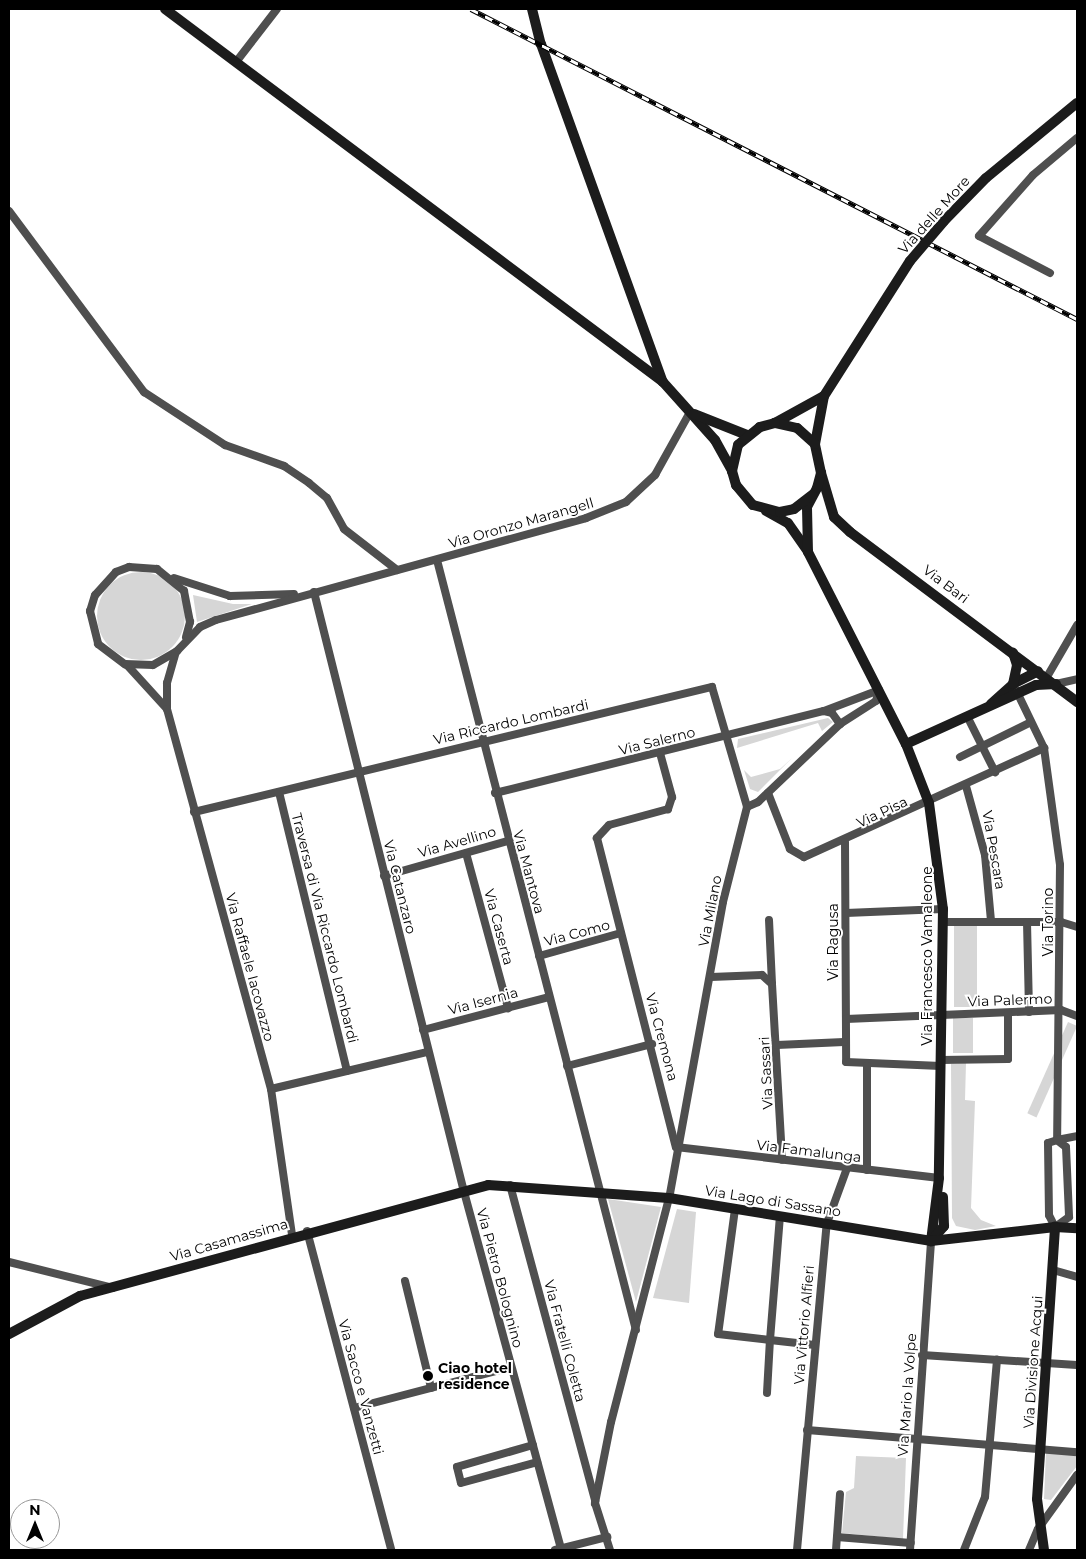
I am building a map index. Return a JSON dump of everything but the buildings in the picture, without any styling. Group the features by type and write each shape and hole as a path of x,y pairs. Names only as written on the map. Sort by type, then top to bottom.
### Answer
{"main road":[{"path":"166,9 663,382 715,440 743,496 766,511 794,509 812,495"},
{"path":"532,9 541,44 663,382"},
{"name":"Via delle More","path":"824,396 910,262 944,221 1000,166 1077,103"},
{"path":"732,471 738,445 747,435 775,423 824,396"},
{"path":"808,552 807,507 821,473 815,444 824,396"},
{"path":"690,412 747,435"},
{"path":"775,423 798,428 815,444"},
{"name":"Via Bari","path":"821,473 834,517 1077,702"},
{"name":"Via Francesco Vamaleone","path":"766,511 788,523 808,552 906,744 929,804 943,909 939,1178"},
{"path":"1013,653 1017,665 1013,684"},
{"path":"1029,688 1038,671"},
{"path":"990,704 1013,684 1038,671"},
{"path":"906,744 990,704 1049,682"},
{"path":"932,1241 944,1226 939,1178"},
{"path":"932,1241 939,1178"},
{"name":"Via Lago di Sassano","path":"463,1188 510,1185 599,1190 670,1198 932,1241 1055,1227 1077,1228"},
{"name":"Via Casamassima","path":"9,1334 56,1306 292,1235 463,1188"},
{"path":"944,1226 964,1238"},
{"name":"Via Divisione Acqui","path":"1044,1550 1038,1529 1038,1500 1040,1448 1048,1364 1055,1227"}],"street":[{"path":"236,62 277,9"},
{"path":"1050,273 979,236 1033,175 1077,138"},
{"path":"9,211 144,392 225,445 284,466 309,483 327,498 344,529 398,570"},
{"name":"Via Oronzo Marangell","path":"314,592 437,560 626,502 655,475 690,412"},
{"name":"Via Mantova","path":"437,560 481,740 550,997 636,1331"},
{"path":"167,709 125,664 98,644 91,628 95,595 104,581 129,567 157,569 173,578 230,596 314,592"},
{"path":"173,578 190,606 186,638"},
{"path":"167,709 167,683 177,651 186,638 216,620 314,592"},
{"name":"Via Catanzaro","path":"314,592 356,772 463,1188"},
{"path":"1049,682 1077,626"},
{"path":"125,664 153,665 177,651"},
{"path":"1049,682 1077,679"},
{"name":"Via Torino","path":"1013,684 1044,748 1060,865 1061,1010 1057,1140"},
{"name":"Via Riccardo Lombardi","path":"194,812 481,740 712,687 725,737 747,807"},
{"path":"1025,709 1029,688"},
{"path":"747,807 768,793 840,724 876,700 879,690"},
{"name":"Via Salerno","path":"495,793 824,711 879,690"},
{"name":"Via Raffaele Iacovazzo","path":"167,709 271,1089 292,1235"},
{"path":"824,711 832,713 840,724"},
{"path":"967,716 995,772"},
{"path":"960,757 1031,722"},
{"name":"Via Pisa","path":"768,793 796,854 804,857 845,842 929,804 1044,748"},
{"name":"Via Cremona","path":"660,753 672,797 668,809 609,825 596,838 652,1044 676,1147"},
{"name":"Via Pescara","path":"966,786 985,855 991,921"},
{"name":"Traversa di Via Riccardo Lombardi","path":"279,792 348,1071"},
{"name":"Via Milano","path":"595,1503 670,1198 676,1147 747,807"},
{"name":"Via Avellino","path":"384,876 508,841"},
{"name":"Via Ragusa","path":"844,1042 846,1019 845,842"},
{"name":"Via Caserta","path":"466,853 508,1008"},
{"path":"846,913 943,909"},
{"name":"Via Sassari","path":"769,920 782,1160"},
{"path":"943,922 1061,922 1077,927"},
{"path":"1027,922 1029,1012"},
{"name":"Via Como","path":"539,956 621,934"},
{"path":"711,977 762,975 772,984"},
{"name":"Via Isernia","path":"423,1030 550,997"},
{"name":"Via Palermo","path":"846,1019 1061,1010 1077,1016"},
{"path":"777,1045 844,1042 846,1062 867,1066 1008,1059 1008,1013"},
{"path":"567,1066 652,1044"},
{"path":"271,1089 428,1052"},
{"path":"867,1066 867,1170"},
{"path":"1057,1140 1066,1147 1069,1217 1055,1227 1049,1215 1048,1143 1057,1140 1077,1136"},
{"name":"Via Famalunga","path":"676,1147 939,1178"},
{"name":"Via Vittorio Alfieri","path":"797,1550 827,1223 847,1168"},
{"name":"Via Fratelli Coletta","path":"510,1185 595,1503 610,1550"},
{"name":"Via Pietro Bolognino","path":"463,1188 533,1446 558,1550"},
{"path":"735,1209 718,1334 815,1345"},
{"path":"767,1393 780,1216"},
{"name":"Via Sacco e Vanzetti","path":"308,1231 391,1550"},
{"name":"Via Mario la Volpe","path":"911,1547 915,1439 932,1241"},
{"path":"9,1262 113,1288"},
{"path":"1053,1270 1077,1277"},
{"path":"405,1281 431,1388"},
{"path":"922,1355 1077,1366"},
{"path":"964,1550 985,1497 997,1360"},
{"path":"354,1408 511,1366"},
{"path":"807,1430 1077,1452"},
{"path":"533,1446 457,1467 461,1483 537,1462"},
{"path":"1029,1550 1038,1529 1077,1474"},
{"path":"836,1550 840,1494"},
{"path":"558,1550 606,1537"},
{"path":"837,1537 911,1547"}],"shaded area":[{"path":"141,572 158,576 172,585 181,599 185,616 181,633 172,647 158,656 141,660 124,656 110,647 101,633 97,616 101,599 110,585 124,576"},
{"path":"193,595 233,604 252,604 197,622"},
{"path":"828,718 833,722 822,731 818,723 737,748 738,739"},
{"path":"792,758 758,792 750,789 744,770 751,777 780,769"},
{"path":"954,926 977,926 977,1007 954,1007"},
{"path":"953,1018 973,1018 973,1053 953,1053"},
{"path":"1068,1022 1077,1026 1036,1117 1027,1113"},
{"path":"966,1063 965,1100 975,1101 971,1208 981,1220 996,1226 975,1230 956,1226 952,1218 951,1064"},
{"path":"608,1199 661,1207 636,1302"},
{"path":"677,1209 696,1212 689,1303 653,1298"},
{"path":"1046,1452 1077,1455 1077,1466 1051,1500 1044,1499"},
{"path":"856,1456 906,1458 903,1539 842,1533 846,1492 854,1488"}],"railway":[{"path":"471,9 1077,319"}],"place":[{"name":"Ciao hotel residence","path":"428,1376"}]}
